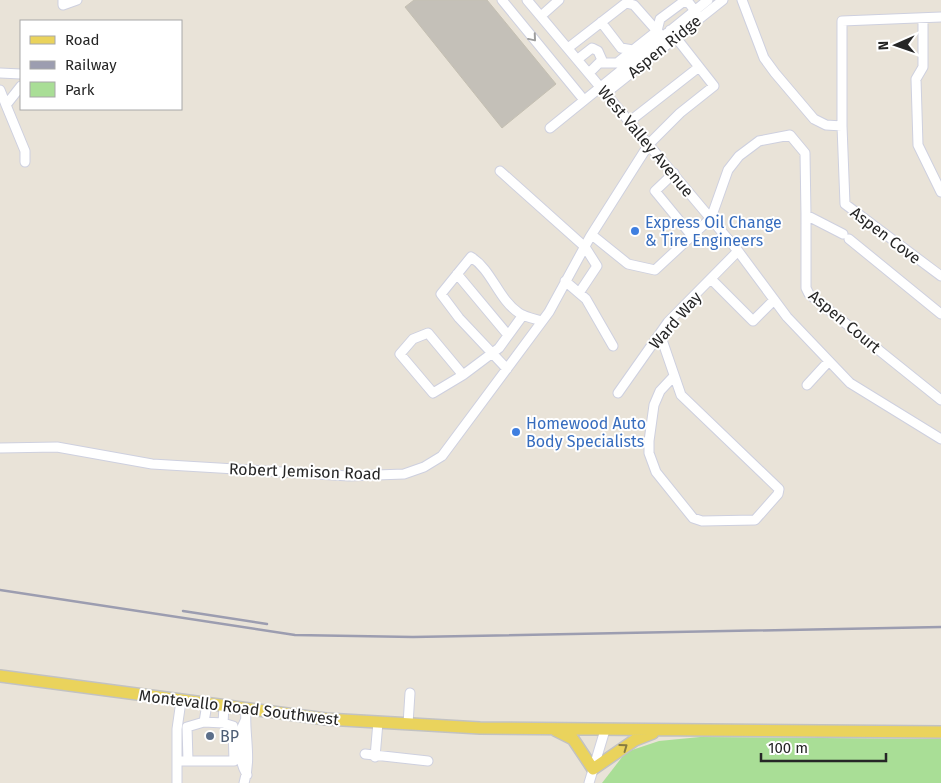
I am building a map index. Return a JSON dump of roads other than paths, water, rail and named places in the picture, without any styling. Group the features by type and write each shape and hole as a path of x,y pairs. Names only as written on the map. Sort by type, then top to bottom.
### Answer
{"main road":[{"name":"Montevallo Road Southwest","path":"0,676 326,719 480,728 605,730"},
{"path":"554,729 573,739 594,769 635,740 659,731"},
{"path":"605,730 941,732"}],"street":[{"path":"63,0 63,5 77,0"},
{"path":"502,0 584,100"},
{"name":"West Valley Avenue","path":"527,0 711,218 787,317 850,382 941,439"},
{"path":"541,16 559,0"},
{"name":"Aspen Ridge","path":"603,89 636,52 662,37 673,34 709,3 723,0"},
{"path":"742,0 764,58 775,73 814,119 826,125 842,126"},
{"path":"662,37 660,18 683,2 689,3 698,14"},
{"path":"568,48 626,3 634,5 662,37"},
{"name":"Aspen Cove","path":"941,17 842,21 842,126 846,204 941,276"},
{"path":"923,18 923,67 916,79 918,145 941,192"},
{"path":"601,22 620,48 636,52"},
{"path":"578,60 592,48 590,30"},
{"path":"630,121 699,68 673,34"},
{"name":"Aspen Ridge","path":"603,89 662,37"},
{"path":"589,73 602,60 598,51 592,48"},
{"path":"599,63 617,62 636,52"},
{"name":"Robert Jemison Road","path":"0,448 57,447 162,465 350,476 404,474 424,468 442,456 542,322 585,246 649,144 680,113 714,86 699,68"},
{"path":"0,73 20,74"},
{"path":"6,105 20,87"},
{"path":"550,128 584,100 603,89"},
{"path":"0,90 25,151 26,162"},
{"name":"Aspen Court","path":"711,218 728,170 739,156 758,141 790,135 805,153 806,288 809,294 941,400"},
{"path":"500,171 585,246 597,266 579,293"},
{"path":"674,173 655,191 692,236"},
{"path":"806,215 846,237 941,314"},
{"path":"592,235 628,264 655,270 711,218"},
{"name":"Ward Way","path":"618,393 668,322 738,251"},
{"path":"507,369 459,318 441,294 471,257 480,262 508,303 523,315 542,322"},
{"path":"457,274 508,335"},
{"path":"711,279 753,321 774,300"},
{"path":"566,282 586,300 613,346"},
{"path":"463,376 428,333 414,338 400,354 433,393 463,376 499,348 523,315"},
{"path":"660,334 681,395 779,489 778,494 755,520 702,521 693,518 656,472 649,447 654,405 660,391 674,376"},
{"path":"807,385 829,361"},
{"path":"408,724 410,693"},
{"path":"177,783 177,733 181,700"},
{"path":"204,722 207,704"},
{"path":"223,722 224,706"},
{"path":"246,709 245,721 240,730 240,763 246,779"},
{"path":"177,761 188,761 234,761 233,726 223,722 204,722 187,728 188,761"},
{"path":"375,757 378,722"},
{"path":"589,783 605,730"},
{"path":"177,733 187,733"},
{"path":"365,754 375,757 428,761"}],"railway":[{"path":"0,590 295,635 413,637 941,627"},
{"path":"183,611 267,624"}],"place":[{"name":"Express Oil Change & Tire Engineers","path":"635,231"},
{"name":"Homewood Auto Body Specialists","path":"516,432"},
{"name":"BP","path":"210,736"}]}
